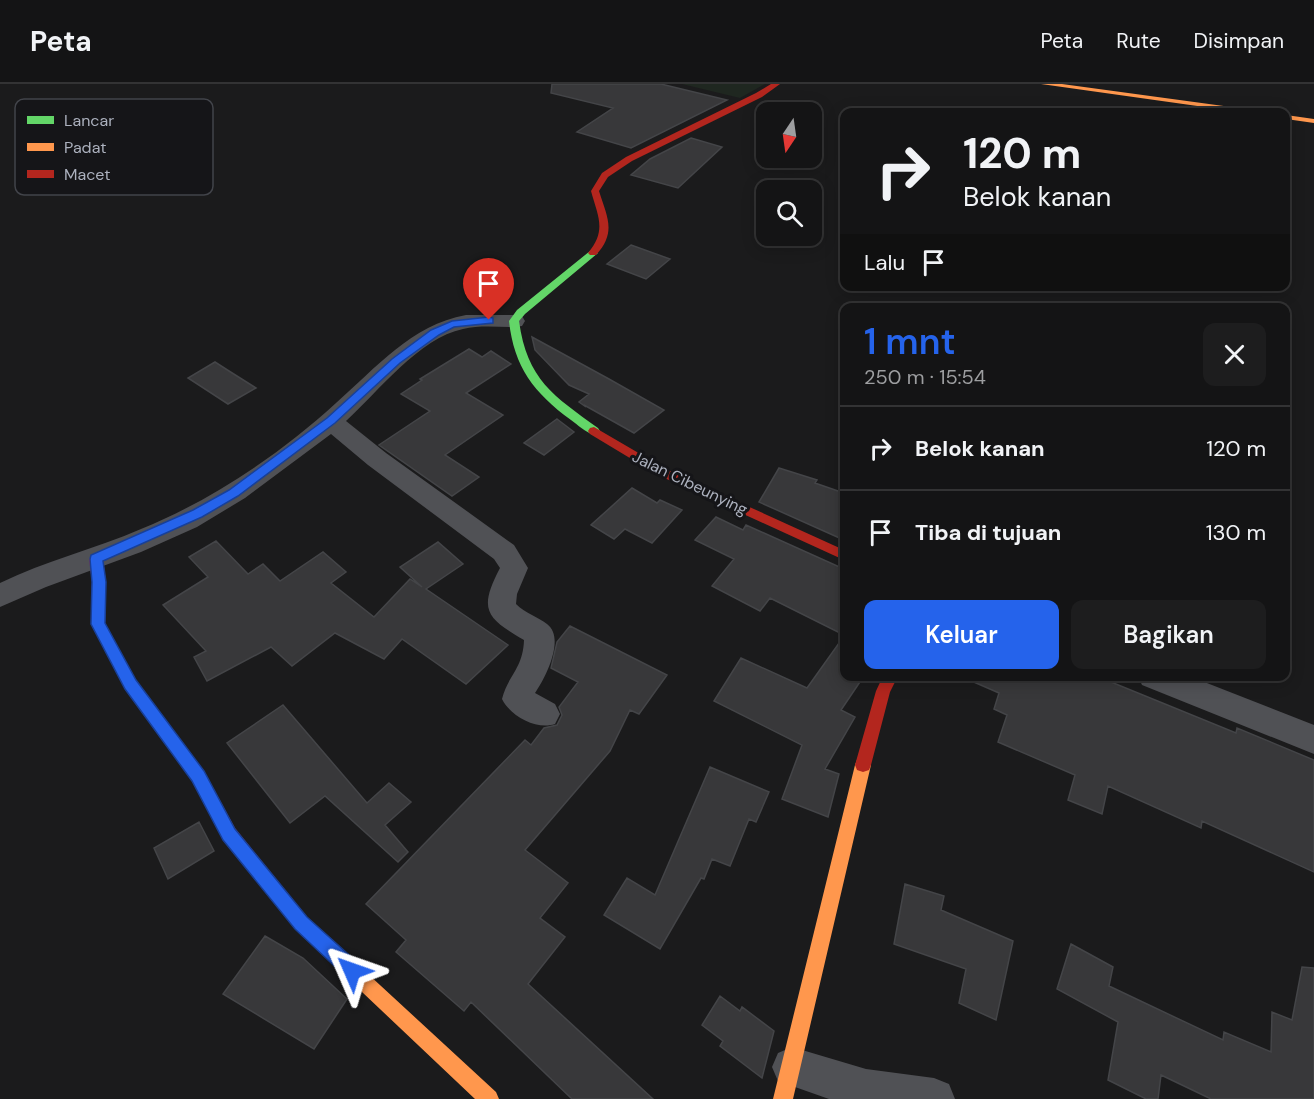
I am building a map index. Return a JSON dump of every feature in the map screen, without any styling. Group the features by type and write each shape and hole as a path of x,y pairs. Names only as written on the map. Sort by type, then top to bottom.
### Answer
{"street":[{"path":"0,596 28,581 96,559 197,514 234,493 331,421 396,361 435,333 452,325 472,321 514,321 521,312 574,271 602,245 606,236 595,191 605,175 628,159 759,95 776,84"},
{"path":"1045,84 1223,108"},
{"path":"1290,118 1314,121"},
{"name":"Jalan Cibeunying","path":"514,321 513,329 519,345 530,372 542,390 599,435 662,472 840,553"},
{"path":"331,421 377,459 504,552 514,568 501,592 500,603 504,614 539,634 540,652 530,675 519,692 518,699 544,714"},
{"path":"96,559 99,582 98,624 130,685 198,776 229,834 301,923 489,1099"},
{"path":"888,681 883,691 872,729 788,1083 934,1099"},
{"path":"1166,681 1314,740"}],"shaded area":[{"path":"682,84 765,84 740,98"}],"building":[{"path":"552,84 661,84 727,100 631,148 577,132 613,108 551,93"},
{"path":"691,138 722,147 678,188 631,175 650,159"},
{"path":"631,245 670,259 646,279 607,264"},
{"path":"532,337 664,410 634,433 584,405 586,407 579,402 589,394 569,385 535,350"},
{"path":"469,349 482,357 491,351 511,364 466,393 503,415 445,455 479,477 452,496 379,445 430,411 401,394 422,380 420,379"},
{"path":"215,362 256,388 228,404 188,378"},
{"path":"557,419 574,432 544,455 524,443"},
{"path":"779,468 817,480 815,483 840,492 840,538 759,502"},
{"path":"632,488 657,503 660,500 682,510 652,543 625,529 614,539 591,525"},
{"path":"716,517 743,530 746,525 840,567 840,633 770,598 760,611 712,586 734,559 695,540"},
{"path":"216,541 248,574 263,564 280,581 323,552 346,572 331,583 374,617 410,579 422,587 400,567 438,542 463,564 426,589 508,645 466,684 402,639 384,659 335,633 292,666 271,647 207,681 194,657 206,651 163,605 208,577 189,557"},
{"path":"570,626 667,675 639,714 630,710 610,751 525,850 568,883 540,918 565,937 528,984 653,1099 572,1099 471,1002 464,1011 396,952 406,940 366,904 525,740 531,745 544,728 557,725 562,715 559,707 578,682 551,668 557,642"},
{"path":"840,642 840,681 861,681 841,710 855,717 825,769 839,774 828,817 782,799 802,745 714,701 741,658 807,688"},
{"path":"971,681 1111,681 1236,733 1237,728 1314,760 1314,872 1202,821 1201,828 1108,786 1102,814 1068,800 1075,775 998,742 1007,715 994,709 999,693"},
{"path":"283,705 367,803 389,783 411,802 385,825 408,852 398,862 325,796 290,823 227,743"},
{"path":"710,767 769,792 756,822 749,819 730,866 712,859 704,879 701,878 660,949 604,915 627,878 655,895"},
{"path":"199,822 214,851 168,879 154,848"},
{"path":"905,884 944,896 941,910 1013,941 996,1020 959,1003 966,969 894,944"},
{"path":"265,936 303,958 347,999 314,1049 223,994"},
{"path":"1071,944 1113,967 1109,986 1223,1040 1224,1032 1271,1052 1272,1012 1292,1020 1302,967 1314,968 1314,1099 1211,1099 1161,1075 1158,1099 1146,1099 1108,1080 1118,1022 1057,989"},
{"path":"720,996 740,1011 742,1007 774,1031 762,1078 720,1046 723,1041 702,1025"}],"traffic: fast":[{"path":"593,253 521,312 514,321 523,357 536,383 554,401 594,431"}],"traffic: slow":[{"path":"1045,84 1223,108"},
{"path":"1290,118 1314,121"},
{"path":"783,1099 863,765"},
{"path":"349,968 489,1099"}],"traffic: jam":[{"path":"593,253 603,239 603,217 595,191 605,175 629,159 759,95 776,84"},
{"path":"594,431 662,472 840,553"},
{"path":"96,559 99,582 98,624 130,685 198,776 229,834 301,923 349,968"},
{"path":"863,765 883,691 888,681"}],"route":[{"path":"352,971 301,923 229,834 198,776 130,685 98,624 100,604 96,559 197,514 234,493 331,421 396,361 435,333 452,325 489,320"}]}
